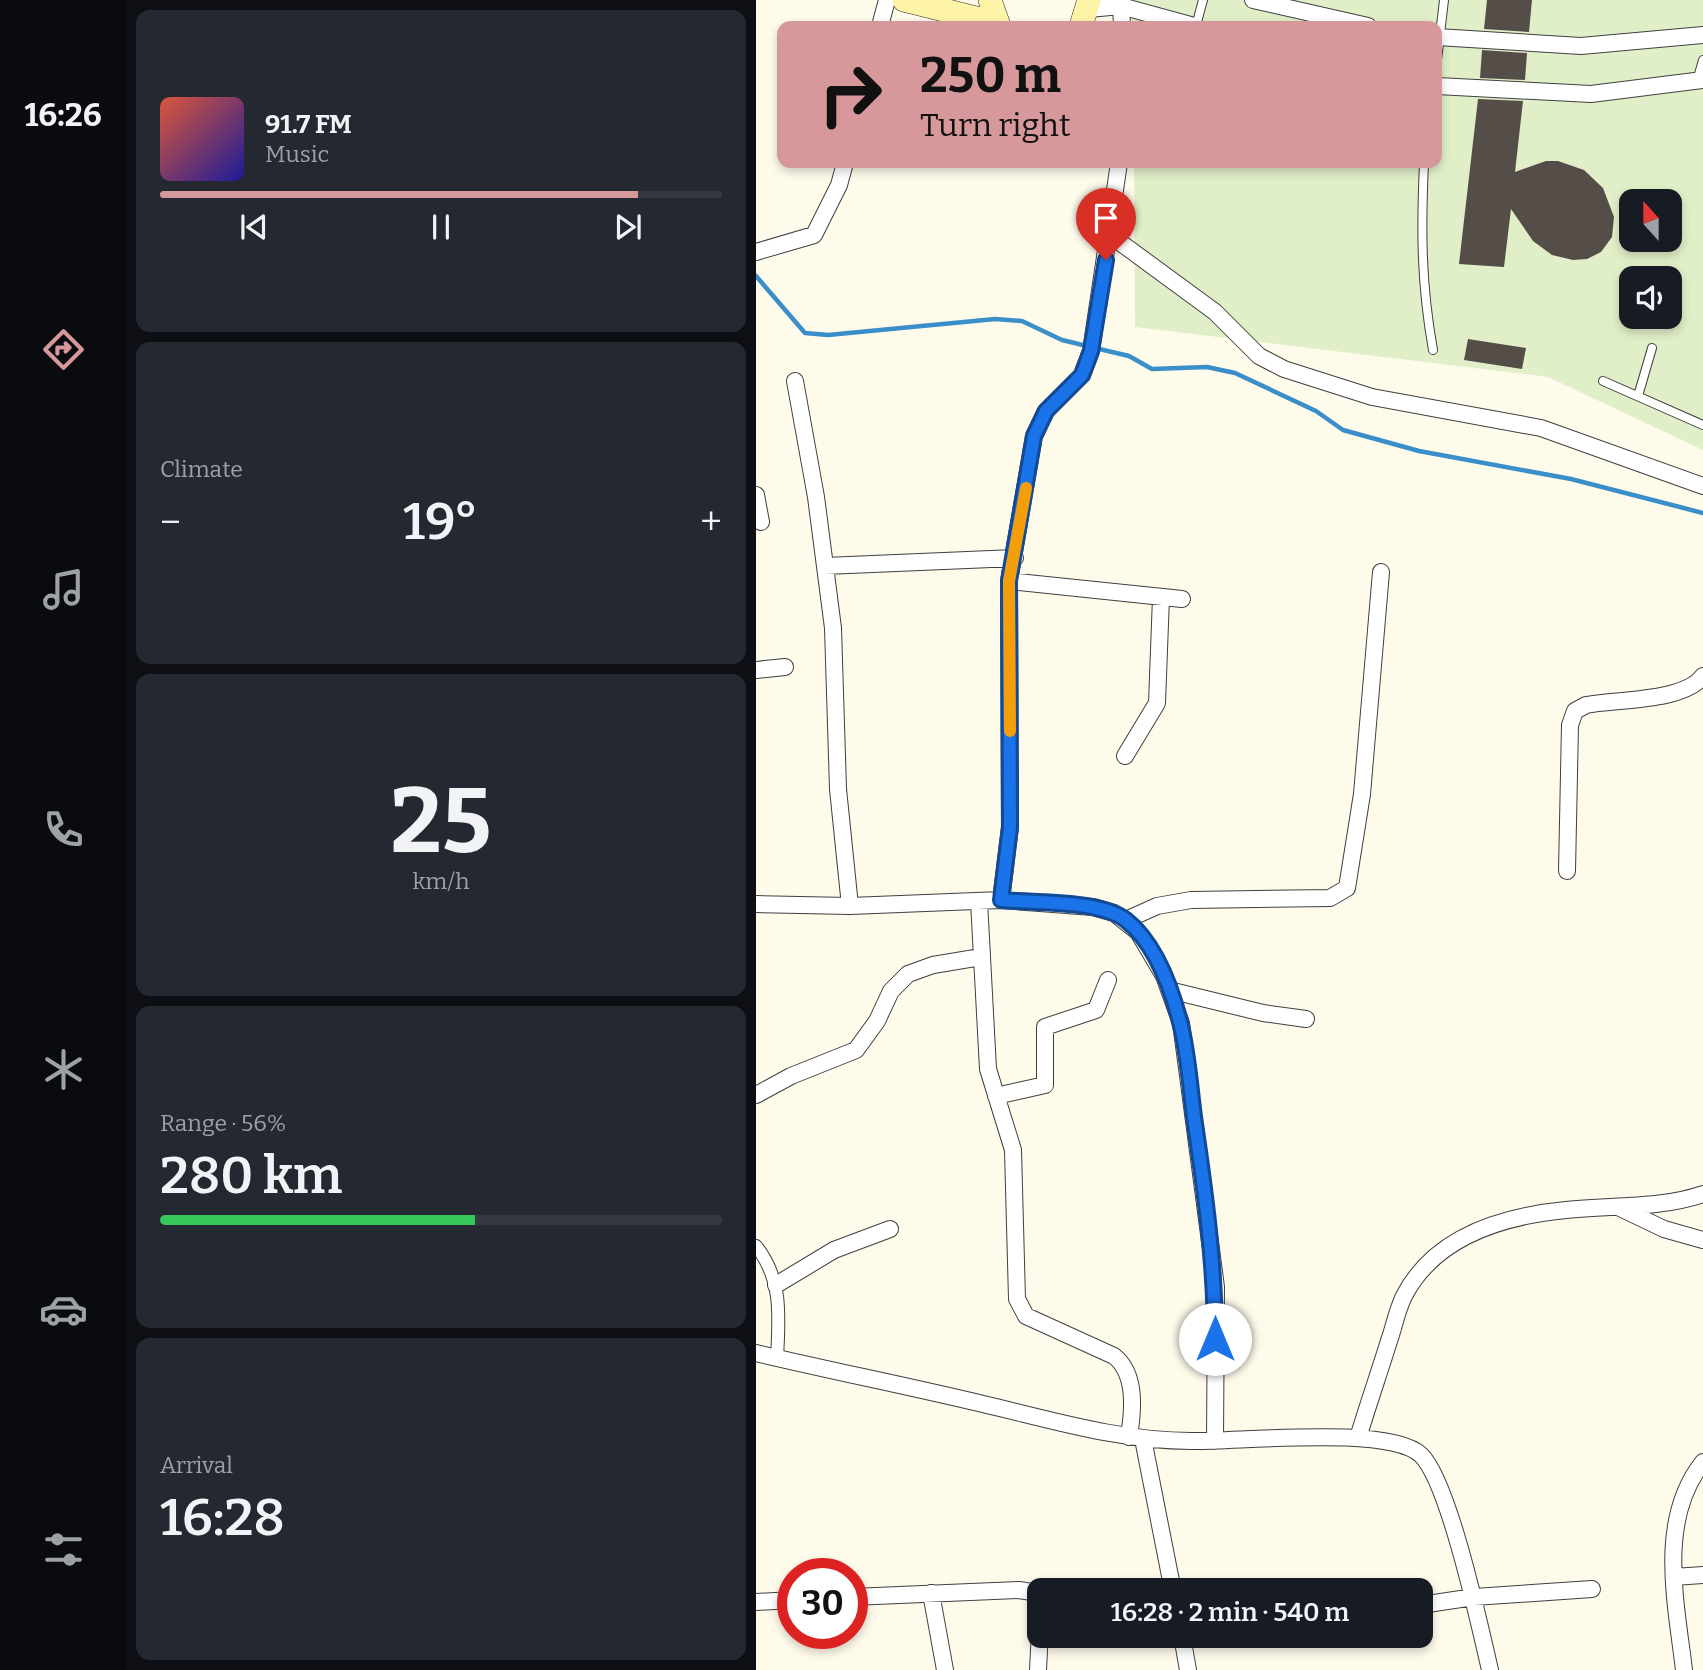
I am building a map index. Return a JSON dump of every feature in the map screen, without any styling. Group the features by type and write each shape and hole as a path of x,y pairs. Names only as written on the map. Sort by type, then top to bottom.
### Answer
{"main road":[{"path":"904,0 983,21"},
{"path":"990,0 997,21"}],"street":[{"path":"881,21 887,0"},
{"path":"1253,0 1346,21"},
{"path":"1086,12 1121,6 1176,21"},
{"path":"1121,6 1122,21"},
{"path":"1442,37 1581,46 1703,35"},
{"path":"1442,86 1591,94 1700,81"},
{"path":"764,249 814,235 839,186 844,168"},
{"path":"1001,900 1010,827 1009,581 1037,429 1046,411 1074,385 1092,345 1118,168"},
{"path":"1110,235 1215,312 1259,356 1284,369 1372,397 1541,428 1703,486"},
{"path":"794,381 816,497 833,628 838,789 850,906"},
{"path":"756,495 761,522"},
{"path":"825,566 1015,558"},
{"path":"1126,920 1174,902 1330,898 1347,888 1362,794 1381,572"},
{"path":"1009,581 1182,599"},
{"path":"1125,756 1157,703 1161,597"},
{"path":"756,670 785,667"},
{"path":"1567,871 1572,716 1586,705 1678,691 1696,684 1703,676"},
{"path":"756,904 850,906 1001,900 1093,907 1126,920 1153,952 1181,1023 1216,1287 1215,1441"},
{"path":"979,901 988,1069 1013,1150 1019,1305 1026,1316 1114,1356 1123,1364 1132,1403 1136,1438 1170,1578"},
{"path":"756,1095 791,1076 856,1050 877,1021 891,991 908,974 933,965 981,957"},
{"path":"996,1096 1045,1085 1045,1027 1051,1022 1096,1010 1108,980"},
{"path":"1169,990 1263,1013 1306,1019"},
{"path":"1358,1438 1403,1297 1432,1258 1457,1240 1484,1228 1564,1210 1666,1203 1703,1194"},
{"path":"1618,1206 1664,1229 1703,1240"},
{"path":"776,1285 834,1250 890,1229"},
{"path":"756,1247 766,1259 776,1285 780,1310 777,1358"},
{"path":"756,1353 1136,1438 1215,1441 1358,1438 1408,1446 1422,1455 1435,1476 1474,1597 1490,1670"},
{"path":"1684,1670 1674,1577 1678,1516 1685,1493 1703,1462"},
{"path":"1674,1577 1703,1576"},
{"path":"1433,1603 1474,1597 1592,1589"},
{"path":"868,1596 1027,1591"},
{"path":"931,1593 945,1670"},
{"path":"756,1602 777,1601"},
{"path":"1038,1670 1039,1648"},
{"path":"1184,1648 1188,1670"}],"lane":[{"path":"1197,21 1203,0"},
{"path":"1441,21 1444,0"},
{"path":"1700,81 1703,60"},
{"path":"1424,168 1420,242 1423,292 1433,350"},
{"path":"1638,396 1652,348"},
{"path":"1603,380 1703,425"}],"green space":[{"path":"1132,0 1703,0 1703,450 1548,377 1135,327 1134,168 1442,168 1442,21 1132,21"}],"building":[{"path":"1487,0 1532,0 1529,32 1484,29"},
{"path":"1482,50 1527,53 1525,80 1480,78"},
{"path":"1478,99 1523,101 1515,172 1546,161 1558,161 1584,170 1603,188 1614,217 1612,237 1601,252 1587,259 1573,260 1552,255 1533,241 1511,209 1504,267 1459,264"},
{"path":"1468,339 1526,348 1522,369 1464,360"}],"waterway":[{"path":"756,276 805,333 828,335 995,319 1022,321 1062,340 1087,346"},
{"path":"1095,348 1129,356 1152,369 1207,367 1235,373 1316,411 1343,430 1419,451 1571,479 1703,513"}],"slow traffic":[{"path":"1010,731 1009,581 1026,488"}],"route":[{"path":"1106,260 1091,351 1082,375 1046,411 1034,436 1009,581 1010,827 1001,900 1093,907 1114,913 1138,932 1153,952 1181,1023 1209,1217 1216,1287 1215,1339"}]}
